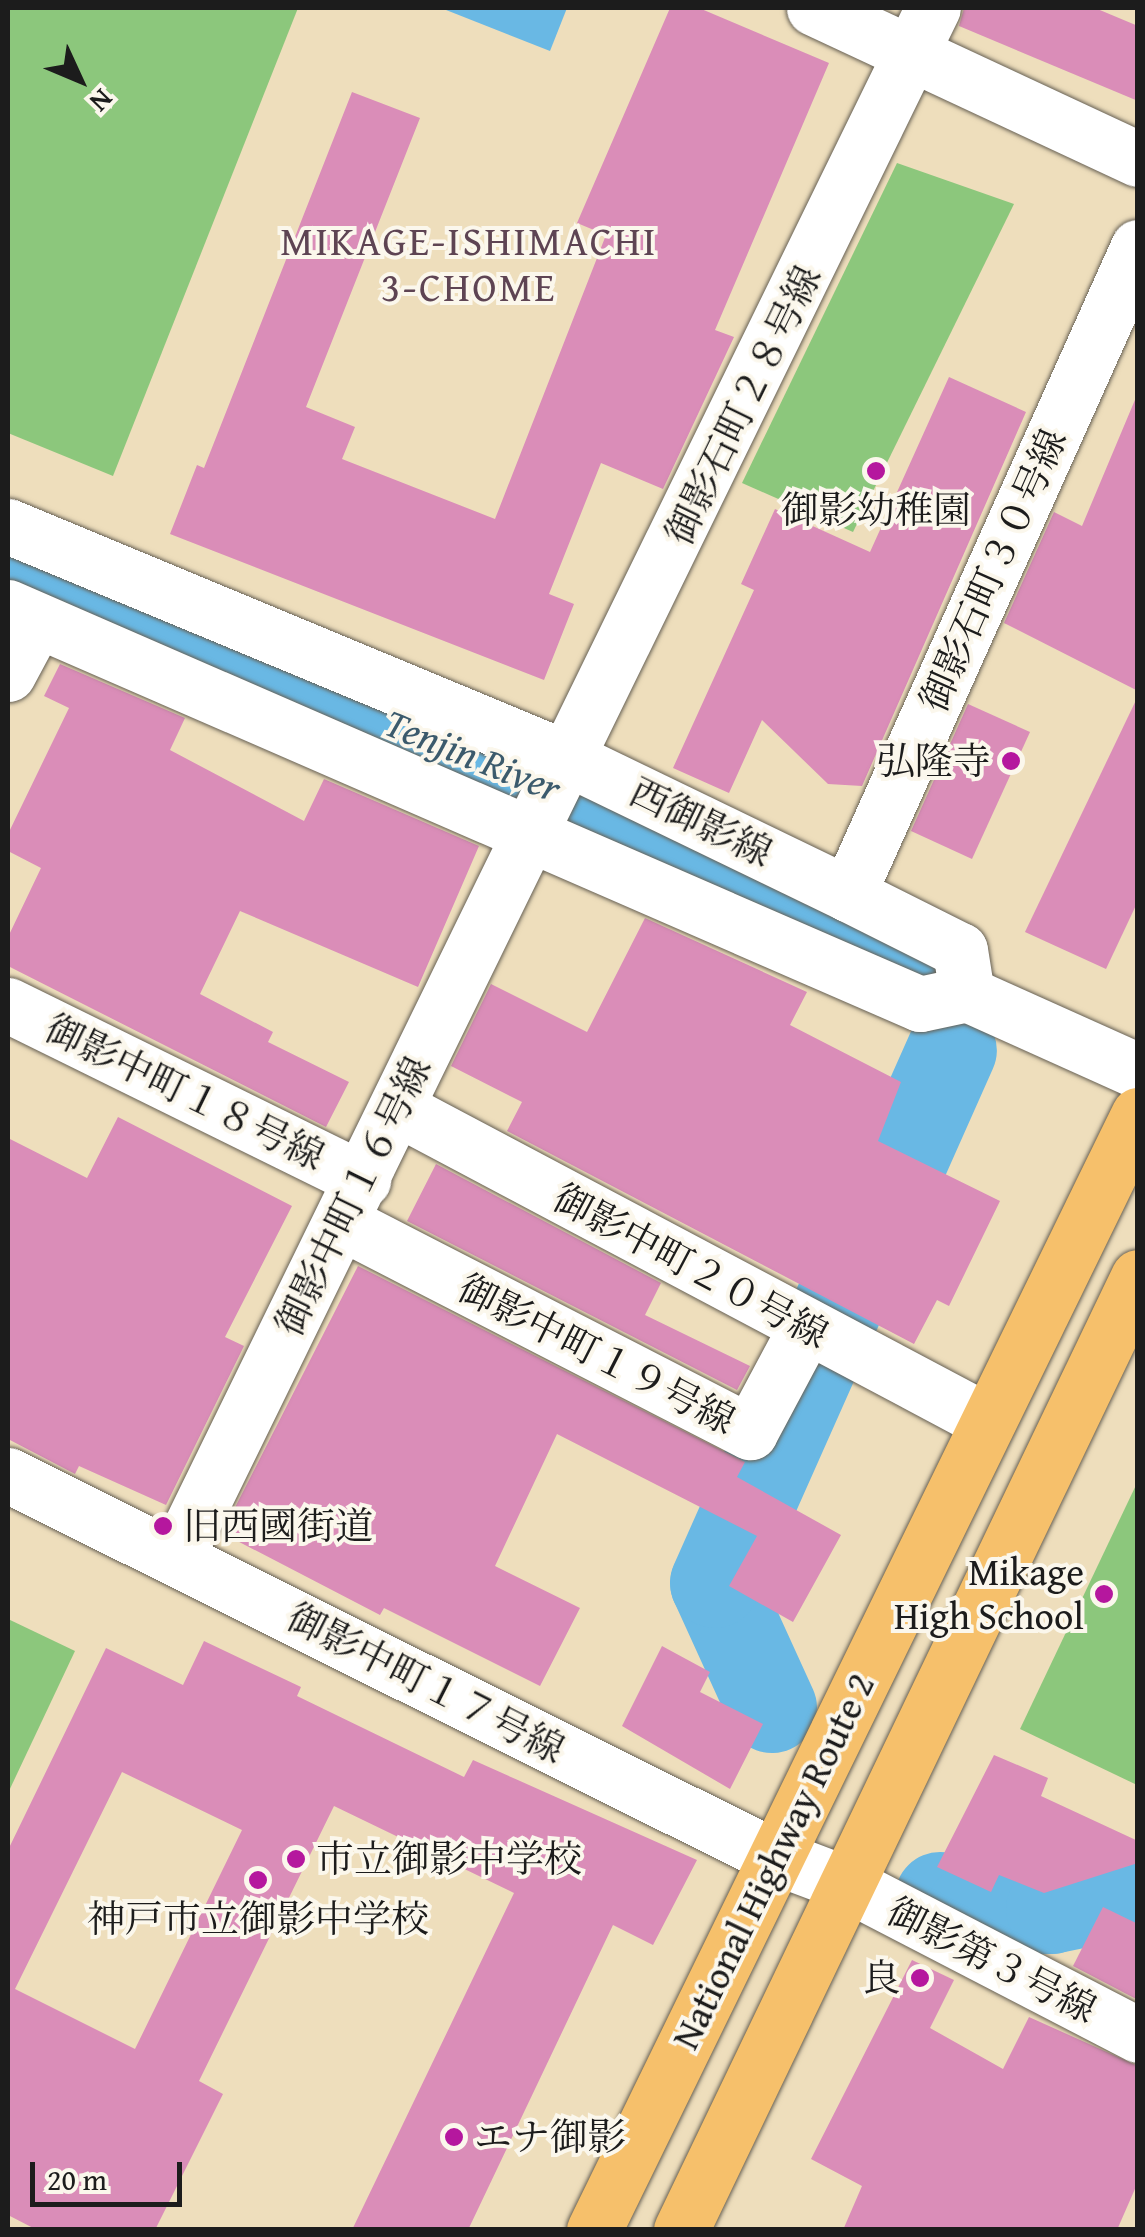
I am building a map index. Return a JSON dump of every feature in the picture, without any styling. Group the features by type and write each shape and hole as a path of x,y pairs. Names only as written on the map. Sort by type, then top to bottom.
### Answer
{"highway":[{"name":"National Highway Route 2","path":"594,2230 773,1856 1138,1115"},
{"name":"National Highway Route 2","path":"682,2230 1138,1277"}],"street":[{"path":"814,8 924,29 1138,158"},
{"name":"御影石町２８号線","path":"552,793 924,29"},
{"name":"御影石町３０号線","path":"848,894 1138,247"},
{"name":"西御影線","path":"8,526 552,793 920,1004 967,994 960,950 848,894 552,793 22,613"},
{"path":"8,674 22,613"},
{"name":"御影中町１６号線","path":"176,1558 552,793"},
{"path":"967,994 1138,1071"},
{"name":"御影中町１８号線","path":"8,1005 352,1201"},
{"name":"御影中町２０号線","path":"397,1108 818,1335 987,1421"},
{"name":"御影中町１９号線","path":"352,1201 750,1432 818,1335"},
{"name":"御影中町１７号線","path":"8,1475 773,1856 846,1884"},
{"name":"御影第３号線","path":"846,1884 1138,2035"}],"green space":[{"path":"8,8 298,8 113,476 8,433"},
{"path":"897,163 1014,204 853,532 742,483"},
{"name":"Mikage High School","path":"1137,1483 1137,1785 1020,1729"},
{"path":"8,1619 75,1651 8,1793"}],"water":[{"path":"441,8 567,8 550,51"}],"building":[{"path":"670,8 699,8 829,63 715,330 734,337 663,489 601,463 549,594 574,604 544,680 170,534 197,465 204,468 352,92 420,118 306,407 355,427 342,459 495,519 606,235 577,223"},
{"path":"964,8 1095,8 1138,26 1138,101 959,26"},
{"path":"949,377 1026,412 862,786 828,784 762,720 729,793 673,768 754,590 741,584 775,509 870,552"},
{"path":"1137,395 1138,691 1004,623 1054,512 1082,526"},
{"path":"60,664 185,718 170,750 304,821 324,779 479,846 418,987 240,911 200,994 273,1032 268,1042 349,1082 326,1127 8,966 8,937 41,868 8,851 8,834 69,708 44,696"},
{"path":"1138,696 1138,901 1106,969 1025,932"},
{"path":"968,704 1030,732 972,859 911,831"},
{"path":"645,918 807,992 790,1025 901,1082 878,1141 1000,1201 949,1306 937,1300 914,1344 507,1131 522,1102 451,1066 491,984 587,1032"},
{"path":"118,1117 292,1206 225,1337 244,1346 166,1505 79,1466 75,1474 8,1439 8,1138 87,1178"},
{"path":"436,1164 661,1283 645,1315 750,1366 737,1390 407,1221"},
{"path":"358,1266 745,1462 737,1477 841,1535 793,1622 729,1586 757,1536 557,1434 495,1566 580,1608 540,1686 384,1608 380,1615 222,1533"},
{"path":"204,1641 301,1687 297,1696 464,1777 473,1760 697,1860 653,1945 613,1925 468,2230 352,2230 514,1893 334,1806 199,2081 223,2094 155,2230 37,2230 8,2215 8,1850 106,1648 183,1685","holes":["122,1772 242,1830 135,2049 15,1989"]},
{"path":"662,1646 710,1672 700,1692 763,1724 730,1789 622,1726"},
{"path":"994,1755 1048,1778 1041,1796 1138,1841 1138,1863 1044,1893 999,1875 991,1892 937,1867"},
{"path":"1103,1907 1138,1924 1138,2000 1073,1966"},
{"path":"912,1960 954,1980 930,2028 1003,2069 1029,2017 1138,2066 1138,2182 1117,2230 843,2230 862,2186 811,2159"}],"waterway":[{"name":"Tenjin River","path":"8,567 576,796 928,968"},
{"name":"Tenjin River","path":"772,1708 715,1583 952,1050"},
{"name":"Tenjin River","path":"940,1897 971,1910 1051,1909 1138,1891"}],"place":[{"name":"御影幼稚園","path":"876,471"},
{"name":"弘隆寺","path":"1011,761"},
{"name":"旧西國街道","path":"163,1526"},
{"name":"Mikage High School","path":"1104,1594"},
{"name":"市立御影中学校","path":"296,1859"},
{"name":"神戸市立御影中学校","path":"258,1880"},
{"name":"良","path":"920,1978"},
{"name":"エナ御影","path":"454,2137"}],"district":[{"name":"MIKAGE-ISHIMACHI 3-CHOME","path":"469,264"}]}
